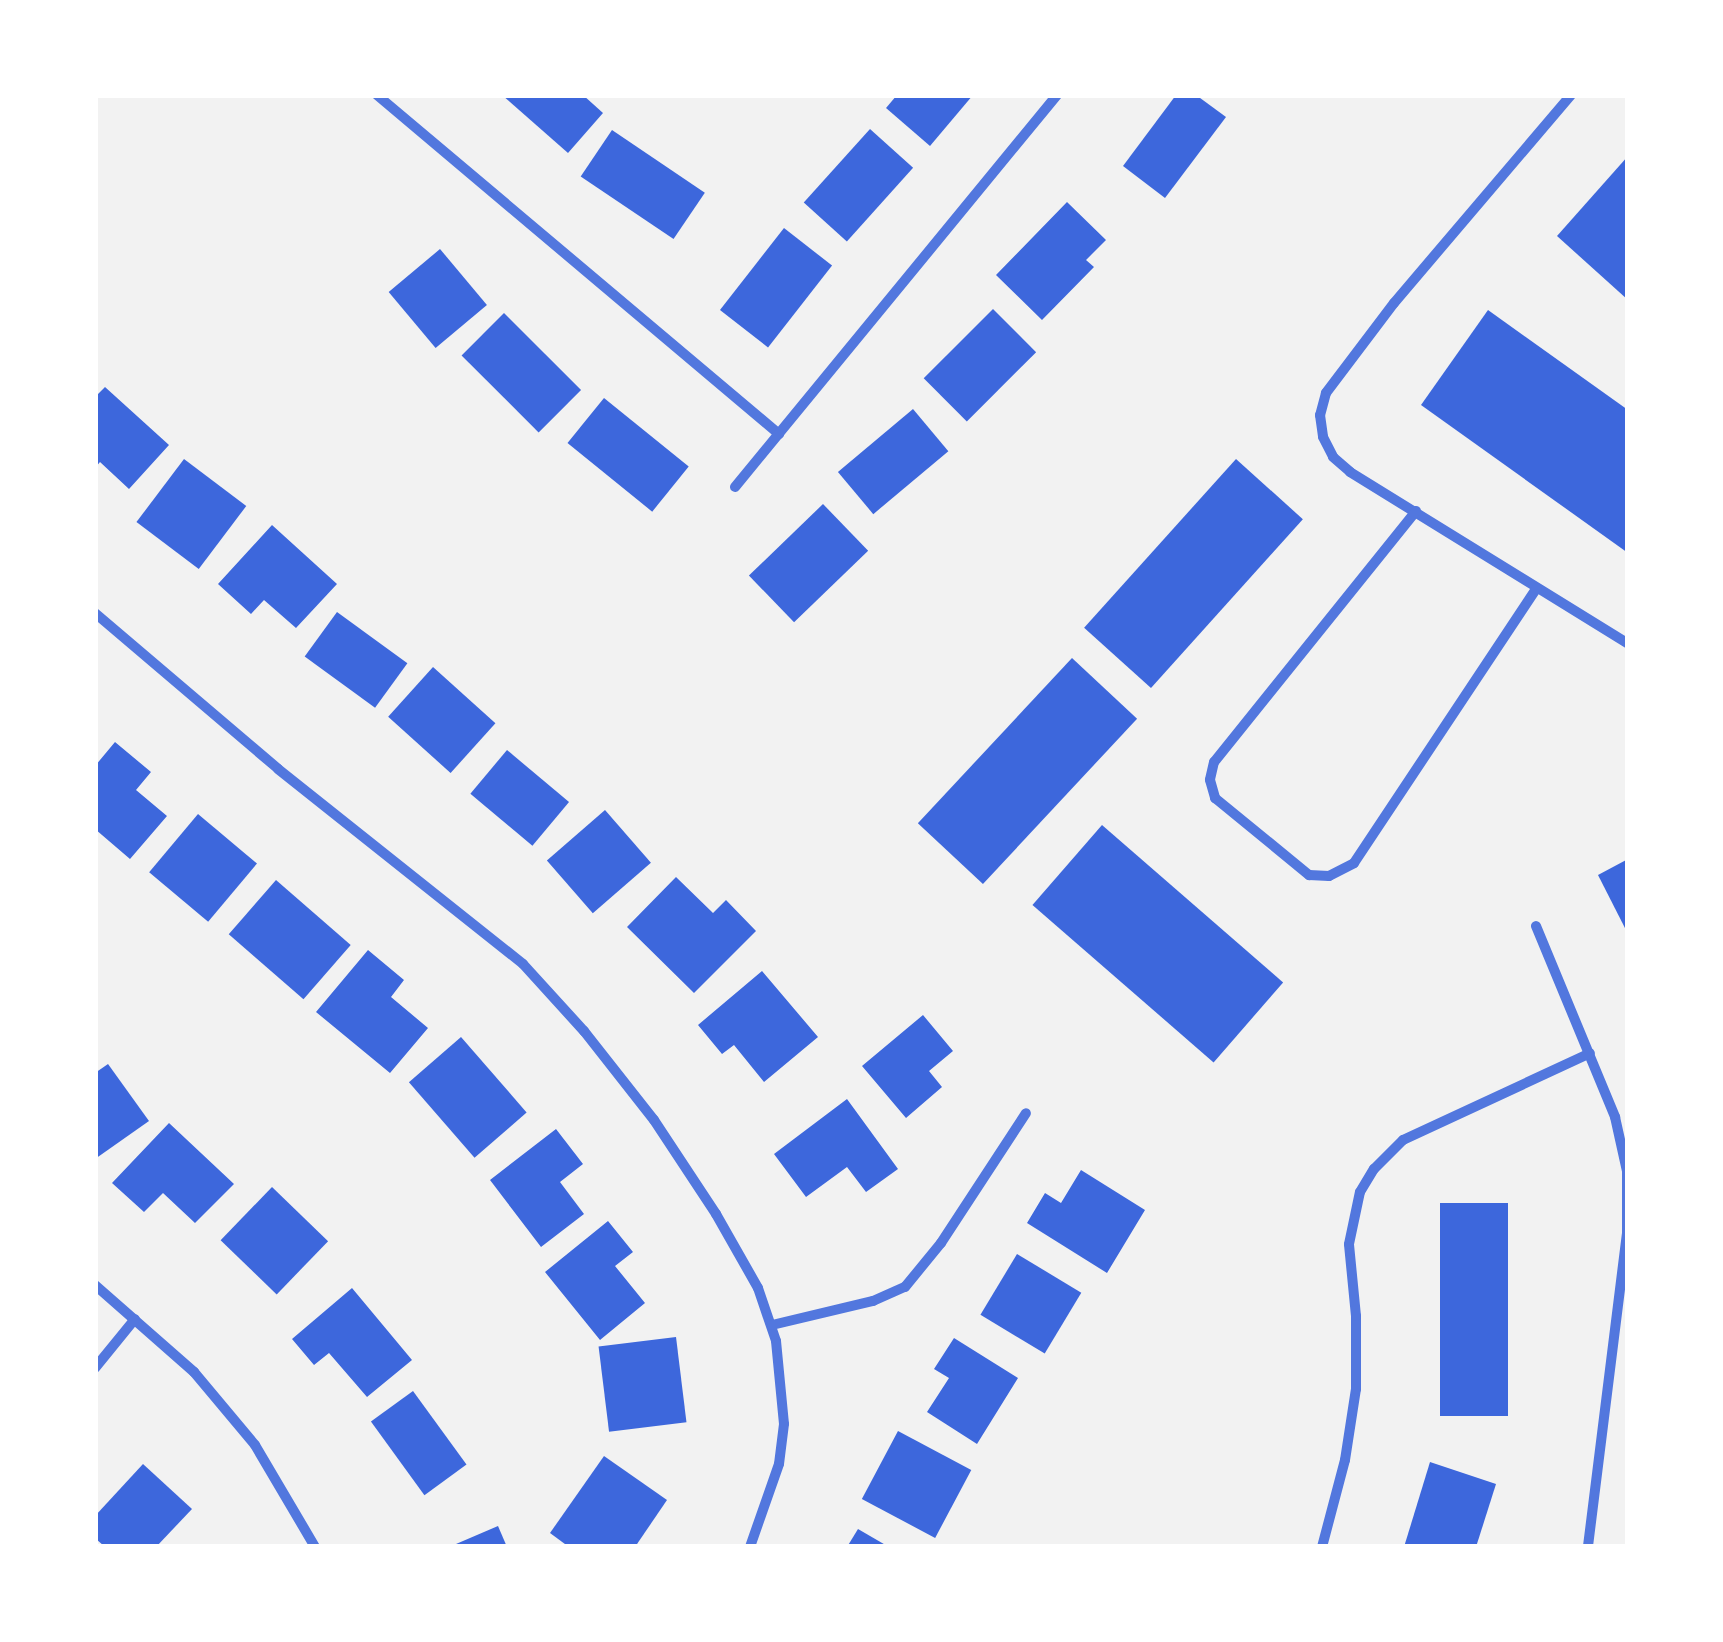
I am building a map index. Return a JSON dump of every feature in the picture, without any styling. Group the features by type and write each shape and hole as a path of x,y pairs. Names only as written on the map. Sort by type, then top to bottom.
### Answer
{"street":[{"path":"377,95 779,434"},
{"path":"735,487 1056,95"},
{"path":"1571,95 1326,392 1320,414 1322,437 1333,457 1350,472 1628,644"},
{"path":"1416,511 1214,762 1210,780 1215,798 1308,875 1329,876 1354,863 1537,588"},
{"path":"95,613 278,769 523,964 584,1031 654,1120 716,1214 758,1288 781,1364 784,1424 778,1464 762,1523 750,1547"},
{"path":"1536,926 1615,1117 1626,1172 1627,1233 1588,1547"},
{"path":"1322,1547 1345,1460 1356,1388 1356,1316 1349,1244 1360,1192 1374,1169 1403,1140 1590,1053"},
{"path":"772,1326 872,1301 905,1287 942,1242 1026,1113"},
{"path":"95,1285 194,1372 255,1445 315,1547"},
{"path":"95,1368 135,1318"}],"building":[{"path":"502,95 583,95 603,113 568,153"},
{"path":"897,95 973,95 930,146 886,108"},
{"path":"1176,95 1196,95 1226,117 1165,198 1123,166"},
{"path":"870,129 913,168 847,241 804,203"},
{"path":"612,130 705,193 674,239 581,176"},
{"path":"1628,156 1628,300 1557,236"},
{"path":"1067,202 1106,240 1086,260 1094,267 1042,320 996,275"},
{"path":"784,228 832,266 768,348 720,310"},
{"path":"440,249 487,305 436,348 389,292"},
{"path":"993,309 1036,352 967,421 924,378"},
{"path":"1488,310 1628,410 1628,553 1421,405"},
{"path":"504,313 581,390 539,433 462,355"},
{"path":"105,387 169,445 129,489 100,462 95,468 95,397"},
{"path":"604,398 689,467 652,512 567,443"},
{"path":"913,409 948,451 873,514 838,472"},
{"path":"184,459 246,506 199,569 136,522"},
{"path":"1236,459 1303,519 1151,688 1084,628"},
{"path":"823,504 868,551 794,622 749,576"},
{"path":"272,525 337,584 296,628 264,600 251,614 218,584"},
{"path":"337,612 407,663 375,708 305,656"},
{"path":"1072,658 1137,719 983,884 918,823"},
{"path":"433,667 495,723 451,773 388,717"},
{"path":"115,742 151,772 136,790 167,816 130,859 95,829 95,766"},
{"path":"507,750 569,802 532,846 470,794"},
{"path":"605,810 651,863 593,913 547,861"},
{"path":"198,814 257,863 208,922 149,872"},
{"path":"1102,825 1283,982 1214,1062 1032,905"},
{"path":"1628,859 1628,934 1598,875"},
{"path":"676,877 713,913 726,900 756,931 694,993 627,927"},
{"path":"276,880 351,945 303,999 229,934"},
{"path":"368,950 404,980 391,997 428,1028 390,1073 316,1012"},
{"path":"762,971 818,1037 764,1082 734,1045 722,1054 698,1025"},
{"path":"923,1015 953,1051 929,1071 942,1087 906,1118 862,1066"},
{"path":"461,1037 527,1112 475,1158 409,1082"},
{"path":"108,1064 149,1121 95,1159 95,1073"},
{"path":"847,1099 898,1169 866,1192 847,1167 806,1197 774,1154"},
{"path":"169,1123 234,1184 195,1223 163,1193 144,1212 112,1183"},
{"path":"556,1129 583,1164 560,1182 584,1214 541,1247 490,1180"},
{"path":"1081,1170 1145,1210 1107,1273 1027,1223 1045,1193 1061,1203"},
{"path":"272,1187 328,1241 277,1294 221,1240"},
{"path":"1440,1203 1508,1203 1508,1416 1440,1416"},
{"path":"608,1221 633,1252 615,1266 645,1303 600,1340 545,1272"},
{"path":"1017,1254 1081,1293 1045,1353 980,1315"},
{"path":"352,1288 412,1360 367,1397 329,1353 314,1365 292,1339"},
{"path":"676,1337 686,1422 609,1432 599,1347"},
{"path":"954,1338 1018,1378 977,1444 927,1412 949,1378 934,1369"},
{"path":"413,1391 466,1465 424,1495 371,1422"},
{"path":"898,1431 971,1470 935,1538 862,1499"},
{"path":"604,1456 667,1500 635,1547 569,1547 550,1533"},
{"path":"1430,1462 1496,1484 1476,1547 1404,1547"},
{"path":"143,1464 192,1509 156,1547 105,1547 95,1538 95,1516"},
{"path":"498,1526 507,1547 449,1547"},
{"path":"858,1529 889,1547 847,1547"}]}
